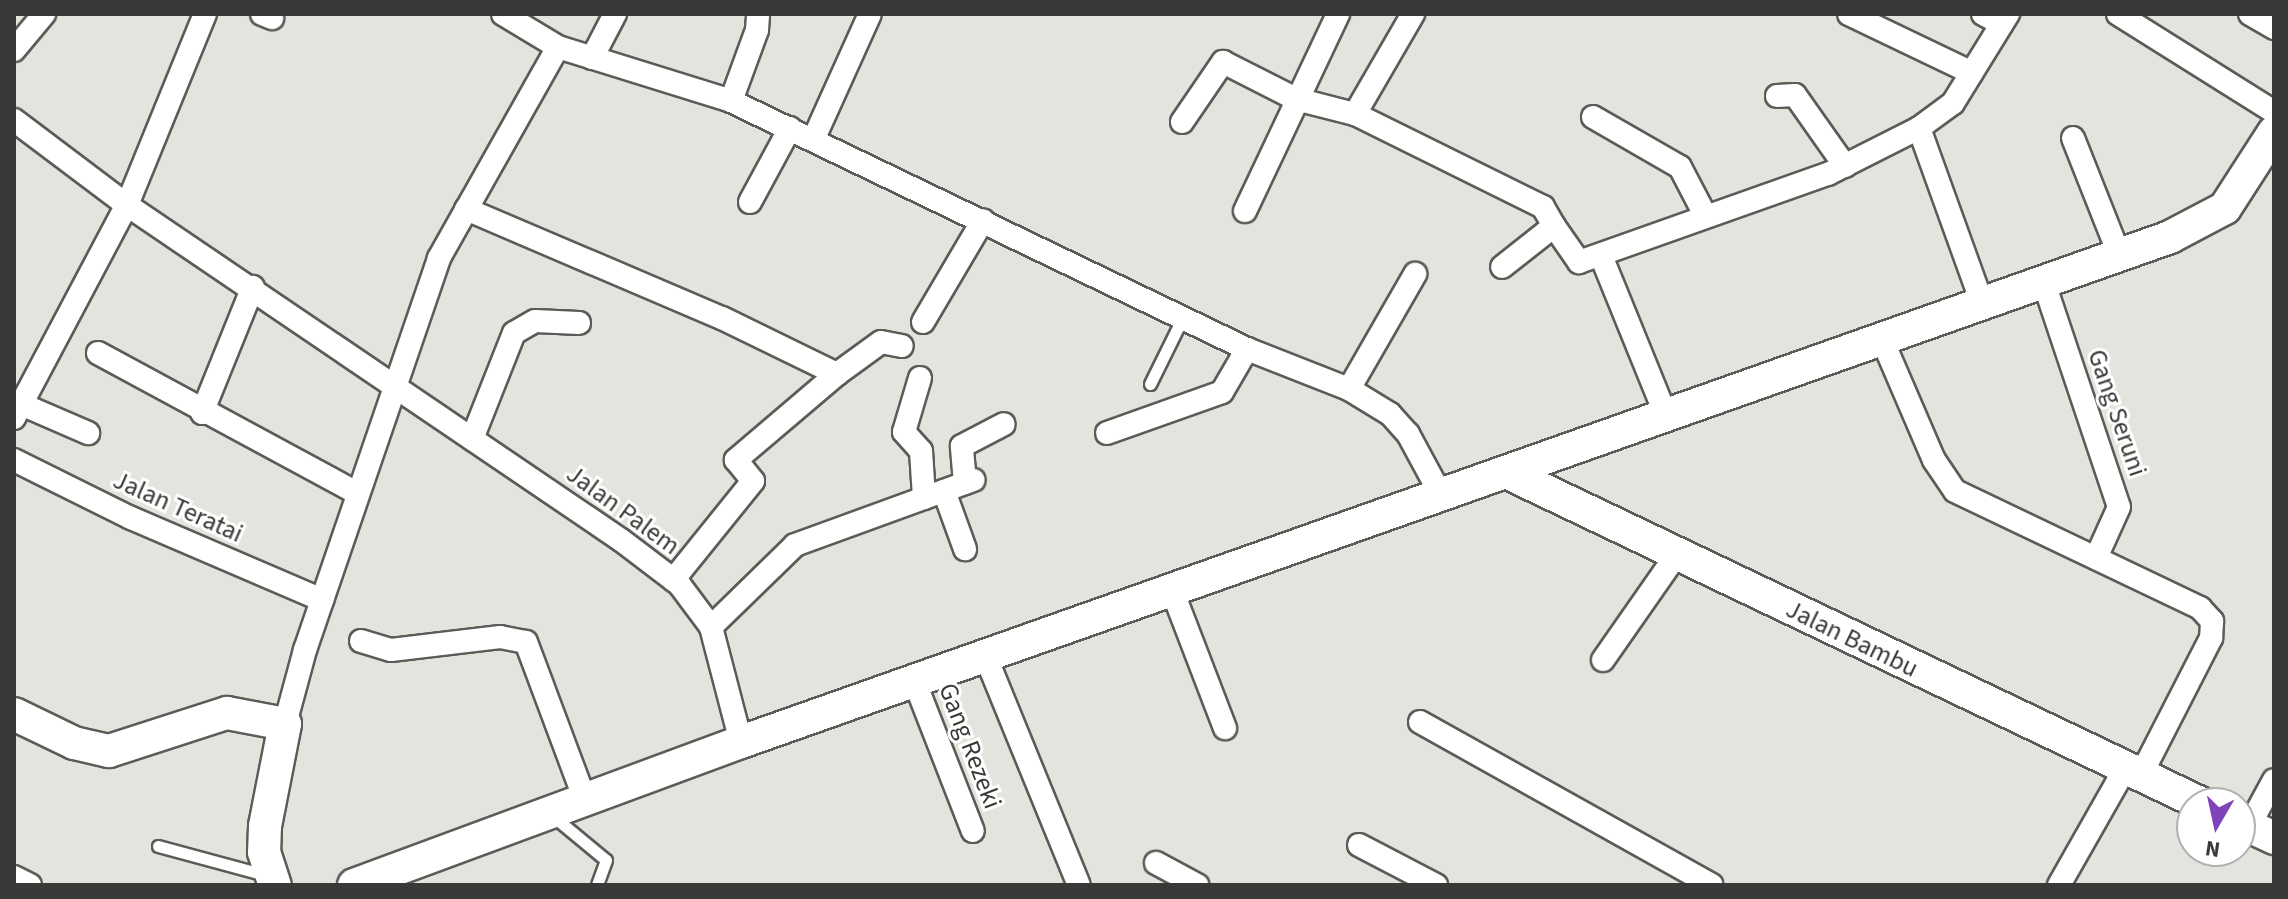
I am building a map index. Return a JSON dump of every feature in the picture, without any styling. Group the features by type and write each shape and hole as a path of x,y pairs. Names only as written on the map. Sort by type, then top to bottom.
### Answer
{"main road":[{"path":"354,885 914,680 1666,416 1981,300 2044,283 2192,227 2225,208 2274,132"},
{"name":"Jalan Bambu","path":"1506,472 2176,792"},
{"path":"14,714 74,743 109,751 161,739 227,713 285,724 265,826 272,881"}],"street":[{"path":"14,50 44,14"},
{"path":"88,433 16,407 127,205 205,14"},
{"path":"503,14 558,47 731,101 814,138 1247,349 1349,389 1390,414 1408,434 1441,495"},
{"path":"592,58 615,14"},
{"path":"731,101 757,30 758,14"},
{"path":"814,138 870,14"},
{"path":"1245,211 1338,14"},
{"path":"1355,114 1413,14"},
{"path":"1849,14 1972,73"},
{"path":"2118,14 2274,112"},
{"path":"2250,14 2274,28"},
{"path":"1182,122 1223,62 1296,99 1355,114 1531,199 1554,226 1576,262 1602,258 1705,215 1845,166 1919,128 1953,103 1972,73 1998,17"},
{"path":"285,724 392,386 439,258 558,47"},
{"path":"1777,96 1795,95 1845,166"},
{"path":"1593,117 1680,167 1705,215"},
{"name":"Jalan Palem","path":"14,120 127,205 253,287 673,580 711,627 741,742"},
{"path":"750,202 790,128"},
{"path":"1919,128 1981,300"},
{"path":"2073,138 2119,254"},
{"path":"466,209 733,323 837,374"},
{"path":"923,322 983,220"},
{"path":"1502,267 1554,226"},
{"path":"1602,258 1666,416"},
{"path":"1349,389 1415,274"},
{"name":"Gang Seruni","path":"2044,283 2119,507 2096,558"},
{"path":"202,413 253,287"},
{"path":"472,439 514,333 535,321 579,323"},
{"path":"1881,337 1934,460 1955,491 2200,608 2212,621 2211,638 2133,772 2059,885"},
{"path":"673,580 753,481 736,460 837,374 881,342 902,346"},
{"path":"1107,433 1222,392 1247,349"},
{"path":"98,353 202,413 357,493"},
{"path":"920,378 904,432 921,451 934,494 965,549"},
{"path":"711,627 795,545 970,482 962,446 1004,424"},
{"name":"Jalan Teratai","path":"14,460 131,518 322,600"},
{"path":"1603,660 1677,554"},
{"path":"1172,590 1225,728"},
{"path":"361,641 391,650 500,637 526,642 585,800"},
{"path":"985,655 1079,885"},
{"name":"Gang Rezeki","path":"914,680 973,831"},
{"path":"1420,722 1712,885"},
{"path":"2256,824 2274,780"},
{"path":"1359,845 1436,885"},
{"path":"1156,863 1197,885"},
{"path":"14,877 30,885"}],"lane":[{"path":"1150,384 1183,317"},
{"path":"551,814 602,854 606,870 597,885"},
{"path":"158,846 272,881"}]}
